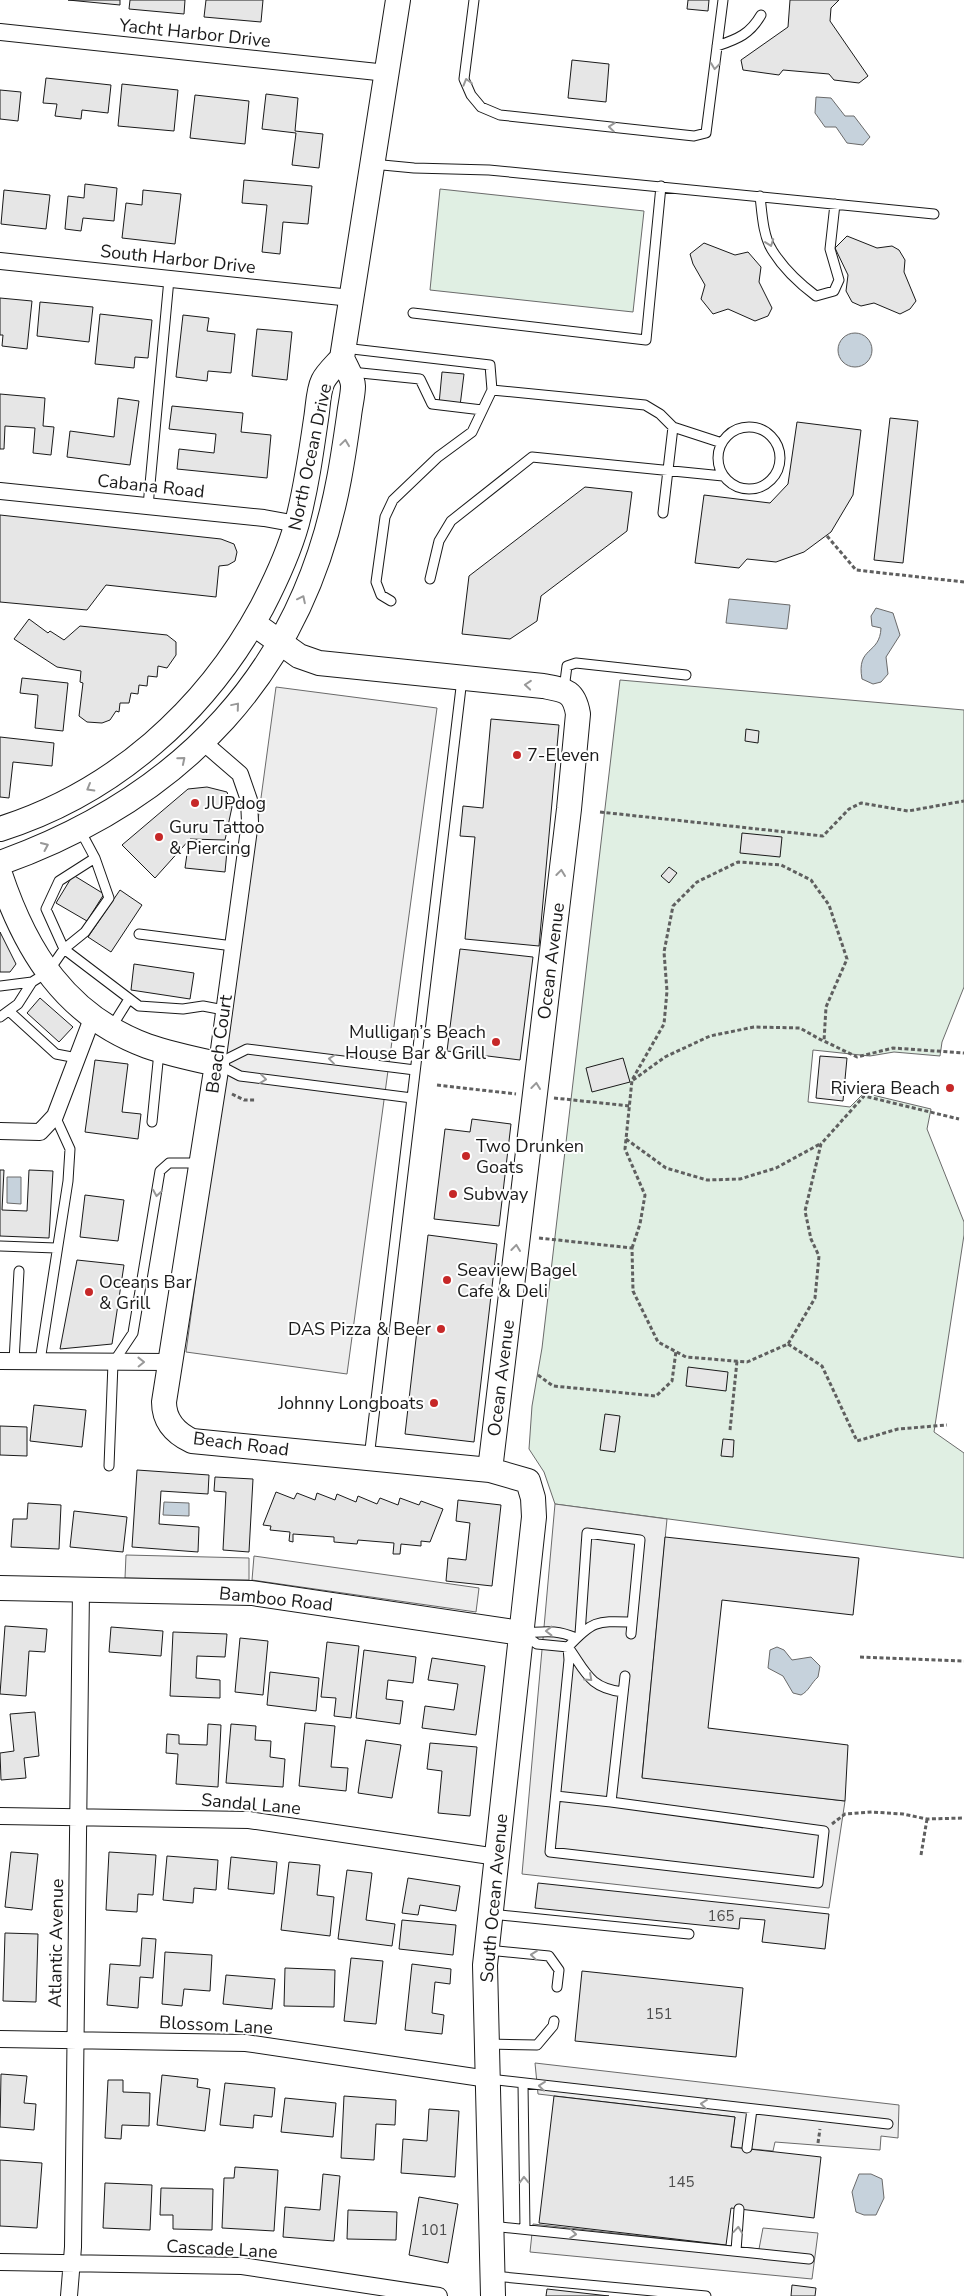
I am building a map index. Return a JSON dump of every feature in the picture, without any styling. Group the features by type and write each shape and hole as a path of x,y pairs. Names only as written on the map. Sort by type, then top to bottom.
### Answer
{"street":[{"name":"North Ocean Drive","path":"0,863 80,830 152,786 204,742 241,700 280,642 314,570 336,500 353,384 344,359 351,298 398,0"},
{"name":"Yacht Harbor Drive","path":"0,32 387,73"},
{"name":"South Harbor Drive","path":"0,261 351,298"},
{"name":"North Ocean Drive","path":"37,815 70,800 116,772 158,739 188,712 229,661 253,623 279,573 297,524 306,484 322,382 344,359"},
{"name":"Cabana Road","path":"0,491 297,524"},
{"path":"253,623 299,656 319,663 564,690"},
{"name":"Ocean Avenue","path":"490,1470 578,714 576,703 572,696 564,690"},
{"name":"Beach Court","path":"169,1362 217,1064 250,822 250,800 240,774 204,742"},
{"path":"0,829 37,815"},
{"path":"0,845 37,815"},
{"path":"0,874 20,928 36,956 40,977 102,1022 147,1046 217,1064"},
{"path":"0,1131 40,1132 55,1116 77,1058 102,1022"},
{"path":"7,1361 169,1362"},
{"name":"Beach Road","path":"169,1362 164,1412 174,1429 183,1437 192,1441 490,1470"},
{"name":"South Ocean Avenue","path":"490,1470 528,1481 533,1498 532,1531 485,1965 493,2286"},
{"name":"Bamboo Road","path":"0,1588 252,1593 521,1633"},
{"name":"Atlantic Avenue","path":"69,2296 75,2040 81,1590"},
{"name":"Sandal Lane","path":"0,1816 249,1820 497,1857"},
{"name":"Blossom Lane","path":"0,2039 246,2043 488,2079"},
{"name":"Cascade Lane","path":"0,2262 242,2266 439,2296"}],"lane":[{"path":"474,0 464,79 481,108 500,115 694,136 706,133 723,0"},
{"path":"717,46 735,40 753,29 761,15"},
{"path":"372,164 414,168 489,170 934,214"},
{"path":"413,313 646,340 661,186"},
{"path":"760,196 763,222 771,250 802,285 816,296 834,292 839,280 830,249 835,204"},
{"path":"148,506 169,279"},
{"path":"344,359 490,365 492,390 472,432 438,457 393,500 385,517 376,582 381,595 391,602"},
{"path":"344,359 420,379 432,404 482,410"},
{"path":"492,390 645,405 660,414 673,428 722,443"},
{"path":"752,427 761,429 774,440 780,457 776,474 763,486 746,490 729,483 723,476 717,460 722,443 735,431 752,427"},
{"path":"663,513 673,428"},
{"path":"430,579 440,541 451,521 532,457 723,476"},
{"path":"564,690 568,666 576,663 686,675"},
{"path":"369,1458 462,679"},
{"path":"0,1017 18,1004 64,948 85,932 109,898 95,858 80,830"},
{"path":"95,858 59,881 46,909 64,948 139,1006 183,1009 204,1006 224,1010"},
{"path":"139,934 233,946"},
{"path":"0,986 40,977"},
{"path":"102,1022 129,998"},
{"path":"9,1011 56,1054 77,1058"},
{"path":"217,1064 247,1048 416,1070"},
{"path":"152,1122 160,1049"},
{"path":"217,1064 240,1076 412,1098"},
{"path":"40,1362 56,1248 68,1181 70,1148 55,1116"},
{"path":"109,1466 113,1363 133,1333 160,1171 169,1163 201,1163"},
{"path":"0,1246 56,1248"},
{"path":"7,1361 19,1271"},
{"path":"578,1636 588,1533 640,1540 631,1634"},
{"path":"556,1796 824,1830 818,1883 550,1852 569,1660 568,1647 585,1628 602,1621 632,1622"},
{"path":"521,1633 554,1631 578,1636"},
{"path":"521,1633 537,1644 568,1647"},
{"path":"568,1647 590,1680 608,1690 622,1692"},
{"path":"612,1802 625,1676"},
{"path":"490,1914 689,1934"},
{"path":"487,1950 549,1956 559,1970 557,1987"},
{"path":"487,2044 537,2045 553,2026 554,2021"},
{"path":"488,2079 888,2124"},
{"path":"523,2084 525,2229"},
{"path":"748,2148 752,2109"},
{"path":"736,2251 740,2209"},
{"path":"491,2226 809,2259"},
{"path":"493,2286 706,2296"}],"path":[{"path":"827,536 856,570 964,582"},
{"path":"600,812 822,836 848,809 860,803 908,812 936,804 964,801"},
{"path":"821,1144 805,1211 811,1240 819,1256 815,1298 788,1344 747,1362 686,1356 658,1342 633,1291 632,1248 640,1224 645,1195 625,1149 632,1080 664,1024 667,991 664,952 674,906 697,882 738,862 781,866 811,880 829,904 848,959 826,1006 824,1041"},
{"path":"632,1080 665,1057 710,1036 754,1028 800,1028 857,1057 893,1048 964,1053"},
{"path":"229,1093 244,1100 256,1100"},
{"path":"626,1139 666,1168 707,1180 740,1179 776,1168 821,1144 864,1096 959,1119"},
{"path":"533,1237 632,1248"},
{"path":"788,1344 822,1366 857,1441 898,1429 947,1425"},
{"path":"538,1375 553,1386 656,1396 672,1381 676,1351"},
{"path":"730,1430 737,1361"},
{"path":"860,1657 964,1661"},
{"path":"824,1830 845,1814 872,1812 927,1819 964,1818"},
{"path":"921,1855 927,1819"}],"green space":[{"path":"440,189 644,211 633,312 430,290"},
{"path":"620,680 964,710 964,987 942,1042 940,1056 894,1052 870,1056 813,1050 808,1102 850,1107 864,1093 931,1109 927,1129 964,1222 964,1235 934,1432 964,1453 964,1558 555,1504 544,1472 529,1449 532,1406 542,1348"}],"shaded area":[{"path":"816,97 831,98 845,116 854,116 870,137 863,145 847,143 836,127 825,127 815,113"},
{"path":"855,333 862,334 867,338 871,343 871,357 867,362 862,366 855,367 848,366 843,362 839,357 838,350 839,343 843,338 848,334"},
{"path":"729,599 790,605 787,629 726,623"},
{"path":"876,608 893,613 900,635 886,657 888,674 881,682 873,684 862,679 861,668 865,655 877,643 880,637 881,628 872,626 871,616"},
{"path":"276,687 437,708 347,1374 186,1352"},
{"path":"7,1177 21,1177 21,1204 7,1203"},
{"path":"164,1502 189,1503 189,1516 163,1515"},
{"path":"555,1504 667,1519 642,1777 845,1801 829,1908 522,1874"},
{"path":"126,1555 249,1558 249,1580 125,1578"},
{"path":"254,1556 479,1588 476,1612 252,1580"},
{"path":"777,1647 784,1650 792,1660 811,1657 820,1666 818,1677 801,1695 793,1693 783,1676 768,1668 770,1650"},
{"path":"535,2063 899,2105 898,2138 881,2136 880,2150 775,2142 773,2151 731,2147 735,2117 538,2094"},
{"path":"859,2174 871,2174 882,2179 884,2198 876,2215 864,2215 856,2212 852,2192"},
{"path":"533,2224 759,2249 763,2228 818,2233 812,2279 530,2252"}],"building":[{"path":"68,0 120,0 120,5"},
{"path":"130,0 185,0 184,14 129,9"},
{"path":"206,0 263,0 261,22 204,17"},
{"path":"688,0 709,0 708,11 687,9"},
{"path":"790,0 839,0 831,8 830,21 868,76 859,83 834,80 829,74 783,70 779,75 743,70 741,60 788,27"},
{"path":"572,60 609,64 606,102 568,98"},
{"path":"46,78 111,85 108,113 82,110 81,119 55,116 57,104 43,103"},
{"path":"122,84 178,90 174,131 118,126"},
{"path":"0,90 21,92 18,121 0,119"},
{"path":"266,94 298,98 295,131 323,134 319,168 292,165 296,133 262,129"},
{"path":"195,95 249,101 245,144 190,138"},
{"path":"244,180 312,186 308,224 283,222 280,254 262,252 267,205 242,203"},
{"path":"85,184 117,188 114,221 83,218 81,231 65,229 68,196 84,198"},
{"path":"4,190 50,195 46,229 1,224"},
{"path":"143,190 181,194 175,244 122,238 126,203 142,205"},
{"path":"847,236 877,248 892,246 899,250 905,260 904,272 916,301 910,309 900,314 874,303 861,306 852,302 846,291 848,275 835,248"},
{"path":"704,243 735,255 748,252 761,267 759,282 772,308 768,316 755,321 728,309 713,314 701,299 705,285 693,264 690,254"},
{"path":"0,298 32,301 27,349 2,346 3,335 0,335"},
{"path":"40,302 93,307 89,342 37,336"},
{"path":"100,314 152,320 148,358 135,357 134,368 95,364"},
{"path":"183,315 209,318 207,331 235,334 231,373 208,371 207,381 176,377"},
{"path":"257,329 292,332 287,380 252,376"},
{"path":"442,372 464,374 460,406 439,404"},
{"path":"0,394 45,398 43,426 54,427 51,455 33,453 35,428 5,426 4,449 0,449"},
{"path":"118,398 139,401 130,465 67,457 70,431 114,437"},
{"path":"172,406 243,413 241,432 271,435 267,478 177,469 179,449 214,453 216,434 169,429"},
{"path":"890,418 918,421 903,563 874,560"},
{"path":"797,422 861,430 853,495 831,532 804,552 776,562 747,559 739,568 695,563 704,495 770,503 788,484"},
{"path":"585,487 632,492 627,531 541,596 537,621 510,639 462,634 469,576"},
{"path":"0,515 221,539 234,544 237,552 235,561 228,565 219,566 216,597 106,585 87,610 0,602"},
{"path":"29,619 48,633 50,631 64,640 80,626 167,635 176,642 176,655 167,668 158,666 157,677 148,676 147,686 139,685 138,694 131,693 129,703 120,703 119,712 116,711 110,720 102,723 87,722 79,716 83,683 80,682 81,671 57,667 14,639"},
{"path":"22,678 68,683 63,731 35,728 38,695 20,693"},
{"path":"491,719 559,725 539,946 465,939 475,837 460,836 463,806 483,808"},
{"path":"746,729 759,731 758,743 745,741"},
{"path":"0,737 54,743 52,766 13,762 9,798 0,797"},
{"path":"207,787 227,792 232,807 225,840 190,839 155,878 122,845 188,789"},
{"path":"742,833 782,837 780,857 740,853"},
{"path":"188,847 227,851 225,872 185,868"},
{"path":"669,867 677,873 669,883 661,876"},
{"path":"73,875 104,894 87,921 56,903"},
{"path":"120,890 142,905 111,952 88,937"},
{"path":"0,932 16,964 10,972 0,972"},
{"path":"460,949 533,957 520,1060 447,1051"},
{"path":"134,964 194,973 190,999 131,990"},
{"path":"40,998 73,1027 59,1042 27,1013"},
{"path":"820,1056 847,1058 843,1101 816,1098"},
{"path":"623,1058 630,1082 592,1092 586,1068"},
{"path":"95,1060 128,1064 122,1112 141,1114 138,1139 85,1132"},
{"path":"472,1119 511,1124 499,1226 434,1219 445,1129 470,1132"},
{"path":"0,1170 4,1170 2,1210 27,1211 29,1170 53,1171 49,1238 0,1236"},
{"path":"85,1195 124,1200 118,1241 80,1237"},
{"path":"428,1235 497,1244 474,1442 405,1434"},
{"path":"77,1260 124,1265 112,1344 60,1349"},
{"path":"688,1367 728,1372 726,1391 686,1386"},
{"path":"34,1405 86,1410 82,1447 30,1441"},
{"path":"605,1414 620,1416 615,1452 600,1450"},
{"path":"0,1426 27,1427 27,1456 0,1455"},
{"path":"723,1439 734,1440 733,1457 721,1456"},
{"path":"137,1470 209,1475 208,1494 161,1491 159,1524 199,1527 198,1552 132,1547"},
{"path":"215,1477 253,1479 249,1552 223,1550 226,1492 214,1491"},
{"path":"276,1492 294,1499 297,1493 315,1500 317,1493 335,1500 337,1494 356,1502 358,1496 377,1504 380,1498 398,1505 400,1498 419,1505 421,1501 443,1509 430,1542 421,1541 421,1546 401,1544 400,1554 393,1554 394,1543 358,1540 357,1544 334,1542 334,1537 293,1534 293,1542 289,1541 290,1532 270,1530 271,1526 263,1525"},
{"path":"458,1500 501,1505 492,1586 446,1581 448,1558 466,1560 470,1523 456,1521"},
{"path":"28,1503 61,1505 59,1549 11,1547 13,1519 27,1519"},
{"path":"74,1511 127,1517 123,1552 70,1547"},
{"path":"665,1537 859,1558 853,1615 722,1600 708,1728 848,1745 845,1801 642,1778"},
{"path":"5,1626 47,1629 45,1652 29,1651 26,1696 0,1694"},
{"path":"111,1627 163,1631 161,1656 109,1652"},
{"path":"173,1632 227,1634 225,1657 197,1656 196,1678 220,1680 220,1698 170,1696"},
{"path":"240,1638 268,1641 263,1695 235,1692"},
{"path":"327,1642 359,1646 351,1718 334,1716 336,1698 321,1697"},
{"path":"364,1650 416,1657 413,1683 388,1680 386,1699 403,1701 400,1724 356,1718"},
{"path":"432,1658 485,1666 476,1735 422,1728 425,1706 454,1710 458,1684 428,1680"},
{"path":"270,1672 319,1678 316,1711 267,1705"},
{"path":"35,1712 39,1756 24,1758 26,1778 1,1780 0,1753 14,1751 10,1714"},
{"path":"305,1723 335,1726 331,1767 348,1768 346,1791 299,1786"},
{"path":"208,1724 221,1725 218,1787 176,1784 178,1754 166,1753 167,1734 179,1735 179,1744 207,1745"},
{"path":"231,1724 256,1726 255,1740 271,1741 270,1757 285,1759 283,1787 226,1783"},
{"path":"366,1740 401,1745 392,1798 358,1793"},
{"path":"430,1743 477,1747 470,1816 438,1813 442,1771 427,1769"},
{"path":"11,1852 38,1854 32,1910 5,1907"},
{"path":"109,1852 156,1855 153,1895 138,1894 137,1912 106,1910"},
{"path":"167,1856 218,1860 216,1890 194,1888 193,1903 163,1900"},
{"path":"231,1857 277,1862 274,1894 228,1889"},
{"path":"289,1862 320,1865 317,1895 334,1897 330,1936 281,1930"},
{"path":"347,1870 372,1873 366,1920 395,1924 392,1946 338,1939"},
{"path":"408,1878 460,1886 456,1911 420,1905 418,1915 402,1913"},
{"path":"538,1883 829,1914 825,1949 762,1942 765,1920 740,1918 739,1929 535,1908"},
{"path":"402,1920 456,1925 453,1955 399,1949"},
{"path":"5,1933 38,1934 36,2002 3,2001"},
{"path":"142,1938 156,1939 153,1978 140,1977 138,2008 107,2005 110,1964 140,1966"},
{"path":"165,1952 212,1955 210,1991 184,1989 182,2006 162,2004"},
{"path":"351,1958 383,1961 376,2024 344,2021"},
{"path":"412,1964 451,1969 450,1984 435,1982 432,2013 444,2015 442,2034 405,2030"},
{"path":"285,1968 335,1970 334,2007 284,2006"},
{"path":"582,1971 743,1988 736,2057 575,2041"},
{"path":"226,1975 275,1979 272,2009 223,2004"},
{"path":"1,2074 27,2076 24,2103 36,2104 34,2130 0,2127"},
{"path":"162,2075 198,2079 197,2087 210,2089 205,2131 157,2125"},
{"path":"108,2080 123,2080 123,2092 150,2093 149,2126 122,2125 121,2139 105,2138"},
{"path":"225,2083 275,2088 272,2117 254,2115 253,2128 220,2125"},
{"path":"344,2096 396,2100 395,2125 376,2124 374,2160 341,2158"},
{"path":"554,2096 735,2117 731,2147 821,2157 814,2218 731,2208 726,2245 539,2223"},
{"path":"285,2098 336,2103 333,2137 281,2132"},
{"path":"429,2109 459,2111 455,2177 401,2173 403,2139 427,2141"},
{"path":"0,2160 42,2163 37,2228 0,2226"},
{"path":"235,2167 278,2170 274,2231 222,2228 224,2178 234,2178"},
{"path":"323,2174 340,2176 334,2241 283,2237 285,2207 320,2210"},
{"path":"105,2183 152,2185 150,2230 103,2228"},
{"path":"161,2188 213,2189 212,2230 173,2229 173,2215 160,2215"},
{"path":"419,2197 458,2204 448,2263 409,2255"},
{"path":"348,2210 397,2212 396,2240 347,2239"},
{"path":"792,2285 816,2288 815,2296 791,2296"},
{"path":"547,2289 609,2296 546,2296"}],"place":[{"name":"7-Eleven","path":"517,755"},
{"name":"JUPdog","path":"195,803"},
{"name":"Guru Tattoo & Piercing","path":"159,837"},
{"name":"Mulligan’s Beach House Bar & Grill","path":"496,1042"},
{"name":"Riviera Beach","path":"950,1088"},
{"name":"Two Drunken Goats","path":"466,1156"},
{"name":"Subway","path":"453,1194"},
{"name":"Seaview Bagel Cafe & Deli","path":"447,1280"},
{"name":"Oceans Bar & Grill","path":"89,1292"},
{"name":"DAS Pizza & Beer","path":"441,1329"},
{"name":"Johnny Longboats","path":"434,1403"}]}
